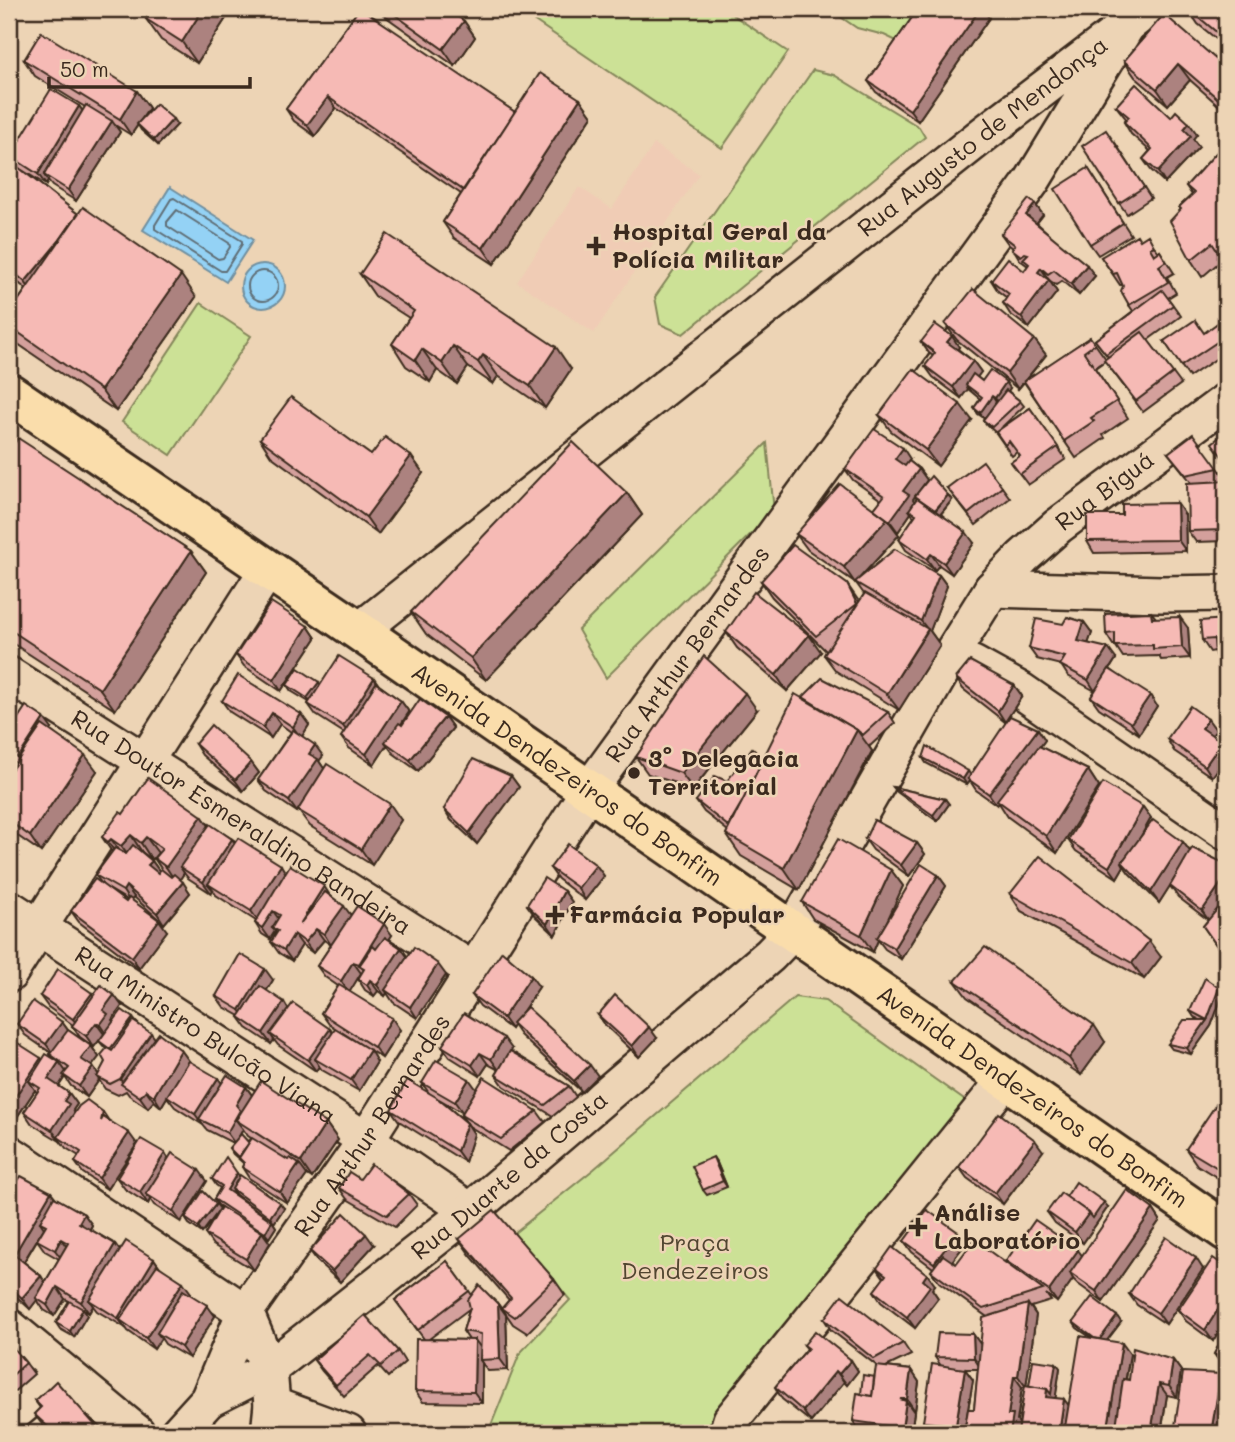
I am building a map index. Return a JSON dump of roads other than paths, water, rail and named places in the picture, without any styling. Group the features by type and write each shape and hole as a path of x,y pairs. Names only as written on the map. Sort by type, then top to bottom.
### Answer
{"main road":[{"name":"Avenida Dendezeiros do Bonfim","path":"9,393 359,631 1226,1231"}],"street":[{"name":"Rua Augusto de Mendonça","path":"359,631 984,134 1137,18"},
{"name":"Rua Arthur Bernardes","path":"177,1433 208,1400 245,1312 366,1140 589,790 1032,181 1137,18"},
{"name":"Rua Biguá","path":"952,653 992,589 1023,556 1058,526 1226,401"},
{"path":"9,974 268,569"},
{"path":"992,589 1161,594 1226,593"},
{"path":"952,653 1020,690 1226,832"},
{"name":"Rua Duarte da Costa","path":"208,1400 269,1369 470,1211 770,955 793,931 952,653"},
{"name":"Rua Doutor Esmeraldino Bandeira","path":"9,675 474,971"},
{"name":"Rua Ministro Bulcão Viana","path":"9,908 366,1140 470,1211"},
{"path":"727,1433 731,1420 1006,1079"},
{"path":"9,1153 245,1312 269,1369 271,1419 348,1433"},
{"path":"9,1327 137,1433"},
{"path":"9,1417 62,1372"}],"water":[{"path":"170,187 253,240 226,282 143,230"},
{"path":"263,264 279,270 285,286 279,302 263,308 247,302 241,286 247,270"}],"place":[{"name":"Hospital Geral da Polícia Militar","path":"596,246"},
{"name":"3° Delegacia Territorial","path":"634,773"},
{"name":"Farmácia Popular","path":"555,915"},
{"name":"Análise Laboratório","path":"918,1227"}],"park label":[{"name":"Praça Dendezeiros","path":"695,1257"}]}
